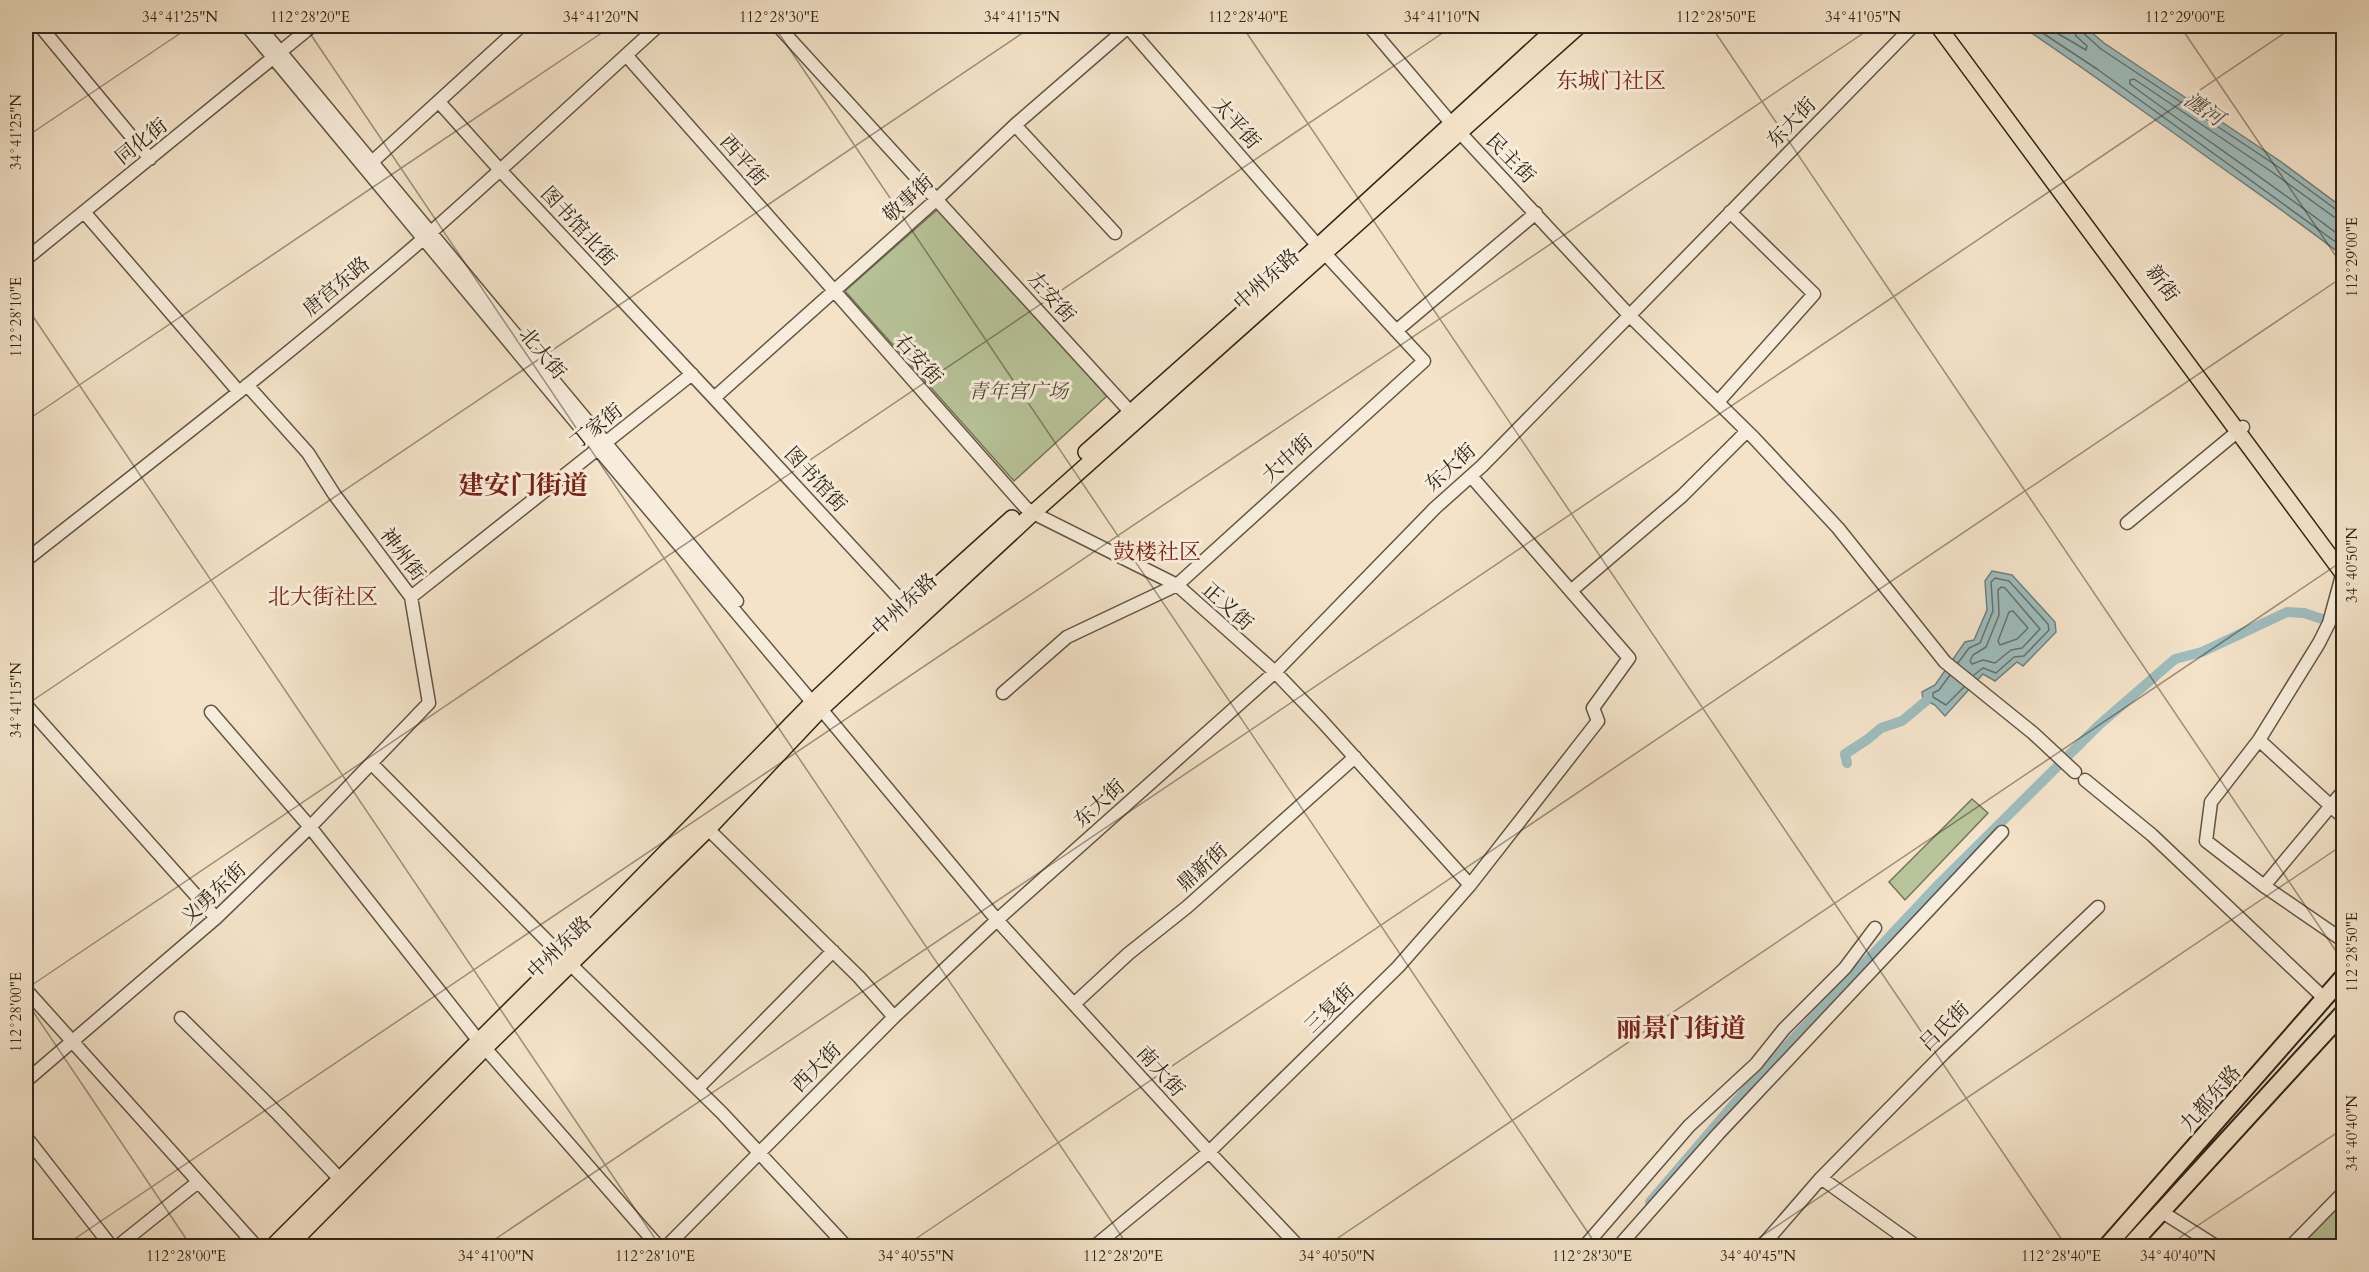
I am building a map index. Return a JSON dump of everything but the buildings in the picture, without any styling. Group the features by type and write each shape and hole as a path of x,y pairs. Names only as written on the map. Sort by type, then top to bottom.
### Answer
{"highway":[{"name":"九都东路","path":"2107,1246 2343,976"},
{"name":"九都东路","path":"2130,1246 2343,1012"}],"main road":[{"name":"中州东路","path":"1456,128 1558,26"},
{"name":"中州东路","path":"273,1246 339,1178 708,829 817,703 1456,128 1579,26"},
{"path":"1938,26 2240,429"},
{"name":"新街","path":"1951,26 2343,570"},
{"name":"中州东路","path":"567,961 910,610 1029,510"},
{"name":"中州东路","path":"289,1246 482,1044"}],"street":[{"path":"40,26 150,159"},
{"name":"北大街","path":"247,26 277,55 372,162 427,235"},
{"name":"北大街","path":"258,26 277,55 601,447 997,920"},
{"name":"同化街","path":"27,254 84,212 312,26"},
{"path":"372,162 521,26"},
{"name":"唐宫东路","path":"26,560 243,388 427,235 658,26"},
{"name":"左安街","path":"778,26 1135,416"},
{"name":"敬事街","path":"714,398 1128,26"},
{"name":"太平街","path":"1128,26 1322,250 1424,361"},
{"name":"民主街","path":"1369,26 1456,128 1629,315 1747,431 1838,528 1880,584 1945,662 2152,835 2324,999"},
{"name":"东大街","path":"997,920 1275,672 1913,26"},
{"name":"西平街","path":"626,55 832,291"},
{"name":"图书馆北街","path":"439,102 692,374"},
{"path":"1016,125 1115,233"},
{"name":"神州街","path":"84,212 243,388 308,453 334,494 411,597 429,703 372,764"},
{"path":"1718,402 1814,294 1730,212"},
{"path":"1396,331 1536,213"},
{"name":"右安街","path":"832,291 1029,510"},
{"name":"大中街","path":"1003,693 1067,637 1181,582 1424,361"},
{"name":"图书馆街","path":"692,374 910,610"},
{"name":"丁家街","path":"411,597 692,374"},
{"path":"2127,523 2240,429"},
{"path":"1471,476 1572,590 1682,496 1747,431"},
{"name":"正义街","path":"1029,510 1181,582 1275,672 1470,885"},
{"path":"2343,570 2329,623 2319,643 2259,740 2211,802 2206,841 2264,886 2343,941"},
{"name":"三复街","path":"1095,1246 1209,1152 1398,967 1470,885 1598,721 1593,708 1629,658 1572,590"},
{"path":"26,705 216,918"},
{"path":"211,712 310,827 482,1044 658,1246"},
{"path":"2259,740 2343,818"},
{"name":"鼎新街","path":"1074,1004 1128,954 1187,907 1355,757"},
{"path":"372,764 567,961 698,1088 846,1246"},
{"name":"义勇东街","path":"26,1081 216,918 372,764"},
{"path":"2264,886 2343,790"},
{"path":"708,829 859,977 894,1017"},
{"path":"1618,1246 1718,1134 2002,832"},
{"name":"吕氏街","path":"1762,1246 1821,1178 1944,1053 2098,907"},
{"name":"南大街","path":"997,920 1209,1152 1299,1246"},
{"name":"西大街","path":"667,1246 894,1017 997,920"},
{"path":"1586,1246 1689,1126 1755,1064 1784,1029 1845,968 1875,928"},
{"path":"698,1088 833,951"},
{"path":"26,994 28,992 256,1246"},
{"path":"181,1018 339,1178"},
{"path":"26,1137 111,1246"},
{"path":"1821,1178 1916,1246"},
{"path":"118,1246 198,1182"},
{"path":"2291,1246 2343,1192"},
{"path":"2162,1212 2216,1246"}],"green space":[{"name":"青年宫广场","path":"939,208 1107,396 1014,481 845,291"},
{"path":"1972,799 1988,813 1905,900 1889,882"},
{"path":"2343,1200 2343,1246 2295,1246"}],"water":[{"path":"2021,26 2084,26 2104,43 2280,161 2343,208 2343,256 2083,68"},
{"path":"1992,571 2012,575 2055,622 2056,632 2023,666 2017,662 1995,681 1983,674 1945,716 1935,705 1923,699 1922,692 1935,685 1965,642 1974,640 1987,610 1985,581"}],"waterway":[{"path":"1650,1202 1752,1083 1938,885 2099,725 2175,659 2202,652 2287,612 2304,613 2322,619 2344,618"},
{"path":"1847,763 1845,754 1881,728 1902,721 1926,701"}],"district":[{"name":"东城门社区","path":"1611,80"},
{"name":"建安门街道","path":"523,485"},
{"name":"鼓楼社区","path":"1157,551"},
{"name":"北大街社区","path":"323,596"},
{"name":"丽景门街道","path":"1681,1028"}],"water label":[{"name":"瀍河","path":"2204,109"}]}
